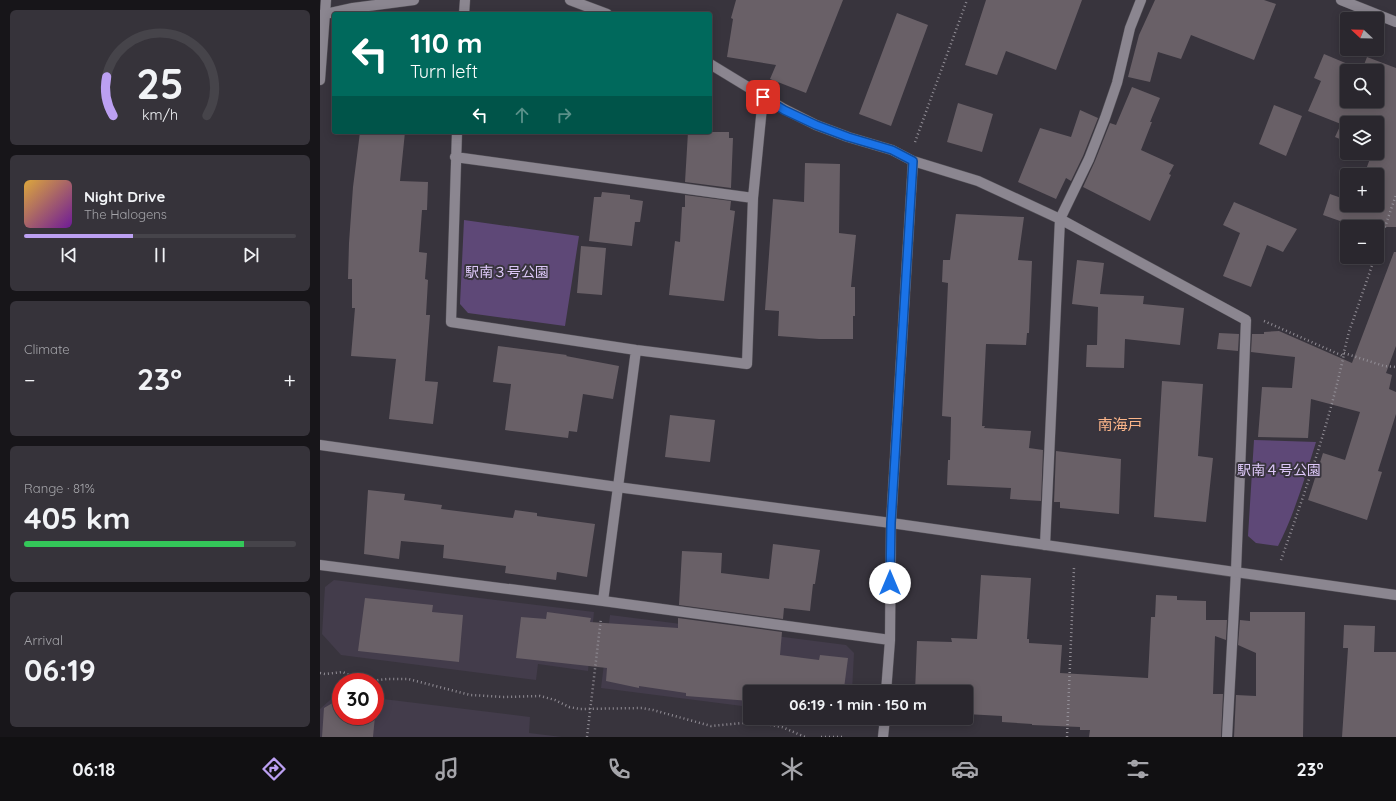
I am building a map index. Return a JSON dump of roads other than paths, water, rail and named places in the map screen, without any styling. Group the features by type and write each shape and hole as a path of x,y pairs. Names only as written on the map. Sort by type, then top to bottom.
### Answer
{"street":[{"path":"320,80 322,15 326,0"},
{"path":"335,12 352,8 414,0"},
{"path":"464,0 464,12"},
{"path":"570,0 601,12"},
{"path":"1045,545 1060,219 1089,159 1105,118 1117,83 1130,28 1141,0"},
{"path":"1341,0 1396,22"},
{"path":"322,15 332,13"},
{"path":"712,65 784,110 816,125 848,137 892,150 910,160 978,181 1060,219 1246,320 1236,571 1227,737"},
{"path":"457,134 451,322 636,350 747,364 753,198 763,97"},
{"path":"455,157 753,198"},
{"path":"887,685 890,640 891,523 910,160"},
{"path":"603,601 636,350"},
{"path":"320,445 617,488 891,523 1075,550 1236,571 1396,595"},
{"path":"320,565 603,601 890,640"},
{"path":"883,737 884,725"}],"district":[{"name":"南海戸","path":"1120,424"}],"park label":[{"name":"駅南３号公園","path":"507,272"},
{"name":"駅南４号公園","path":"1279,470"}]}
